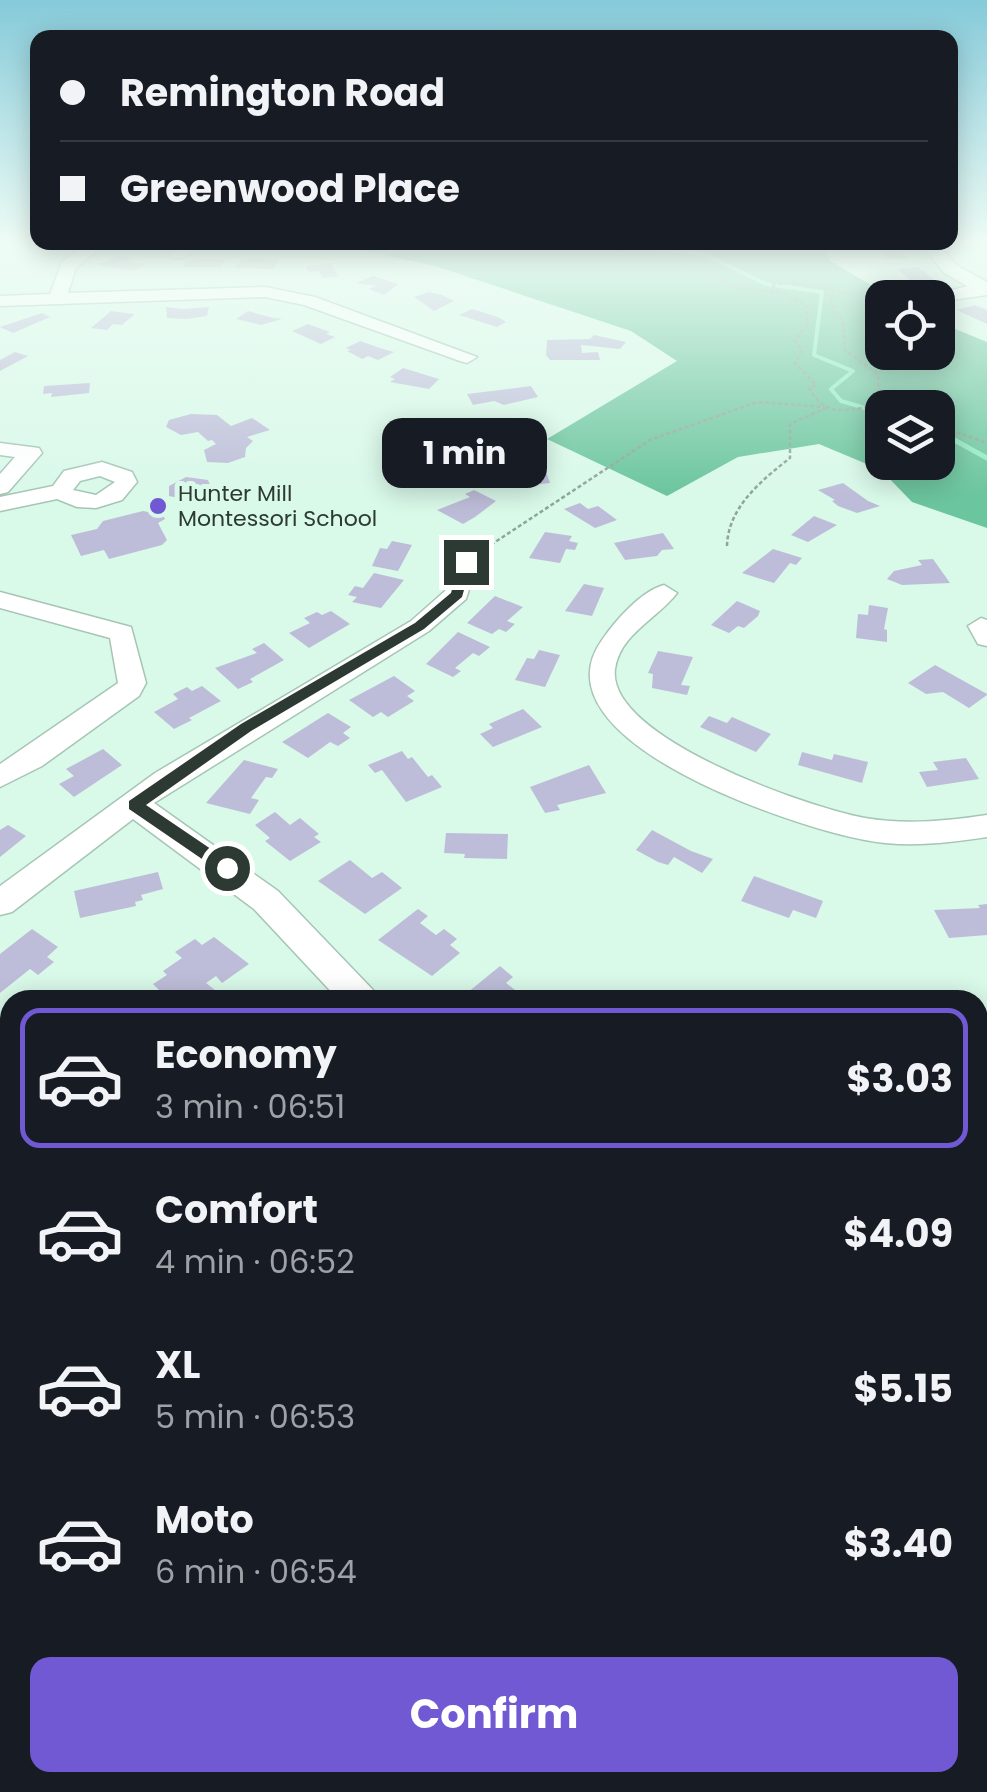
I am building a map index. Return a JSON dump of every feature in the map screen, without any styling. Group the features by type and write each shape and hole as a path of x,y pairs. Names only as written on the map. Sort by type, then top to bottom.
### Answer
{"street":[{"path":"383,328 467,357"},
{"path":"0,449 31,454 0,487"},
{"path":"0,504 62,492"},
{"path":"0,903 246,727 420,626 457,594 466,562"},
{"path":"664,593 616,641 602,669 607,699 616,713 646,739 796,809 832,821 900,833 987,826"},
{"path":"0,600 122,633 132,683 129,690 0,777"},
{"path":"135,805 266,900 340,990"}],"path":[{"path":"804,328 795,341 802,350 795,363 816,386 809,388 815,400 829,407"},
{"path":"844,328 845,350 876,366 881,390"},
{"path":"466,562 620,456 650,440 757,402 846,409 865,406"},
{"path":"727,546 726,534 738,512 790,458 790,424 829,407"},
{"path":"955,432 987,442"}],"green space":[{"path":"621,328 865,328 865,370 955,370 955,329 987,342 987,528 912,502 891,480 955,480 955,390 865,390 865,463 819,444 738,457 667,496 547,439 677,361"}],"building":[{"path":"1,328 25,328 13,333"},
{"path":"318,328 335,337 321,344 292,331"},
{"path":"594,335 626,342 620,349 581,345 582,353 598,352 600,360 550,360 546,355 547,340 590,339"},
{"path":"360,341 394,352 378,360 368,356 362,359 346,348"},
{"path":"15,352 28,356 0,371 0,360"},
{"path":"403,368 439,379 429,389 390,382 395,379 390,377"},
{"path":"90,383 89,393 51,397 52,393 43,394 44,386"},
{"path":"531,386 538,397 504,405 494,401 473,405 467,394"},
{"path":"191,414 217,415 231,426 252,418 270,430 247,437 253,441 246,448 245,457 228,463 207,462 204,450 216,444 212,440 198,432 181,435 166,427 169,420"},
{"path":"534,466 536,470 545,469 550,483 503,488 499,473"},
{"path":"186,477 208,480 212,490 193,501 169,496 169,486"},
{"path":"843,483 880,506 857,513 838,506 818,490"},
{"path":"474,490 496,501 463,524 437,510 470,497 465,494"},
{"path":"580,503 588,509 598,506 617,520 595,528 564,509"},
{"path":"143,511 163,515 165,519 158,523 167,540 162,545 109,559 104,550 81,556 71,535 97,529 103,521"},
{"path":"814,516 837,525 808,542 791,535"},
{"path":"545,532 572,536 569,541 578,543 575,550 566,549 560,563 529,558"},
{"path":"663,533 674,549 662,550 657,556 625,560 614,543"},
{"path":"392,541 412,545 398,571 372,566 380,548 387,549"},
{"path":"773,549 802,558 796,565 790,563 774,583 742,573"},
{"path":"933,559 950,583 902,585 887,579 894,571 922,565 918,560"},
{"path":"374,573 404,580 381,608 352,602 357,597 348,595 355,586 363,588"},
{"path":"584,584 604,588 592,616 565,611"},
{"path":"495,596 523,607 507,621 515,624 506,632 499,629 492,634 467,623"},
{"path":"737,601 760,611 758,616 744,628 738,626 729,633 711,625"},
{"path":"869,605 888,608 884,629 887,642 856,638 858,614 868,615"},
{"path":"331,611 350,624 309,648 289,633 310,623 304,618"},
{"path":"458,632 490,647 479,656 473,653 455,668 461,671 453,677 426,664"},
{"path":"264,643 284,660 250,679 253,682 238,689 215,668 257,653 252,649"},
{"path":"539,650 560,655 545,687 515,680 527,658 534,659"},
{"path":"658,651 693,657 681,685 690,686 687,695 652,688 653,674 648,673"},
{"path":"935,665 987,695 969,708 943,692 926,694 908,683"},
{"path":"394,676 415,691 407,696 414,701 388,717 381,712 373,717 349,700"},
{"path":"202,686 221,701 189,718 192,720 174,729 154,712 178,699 173,694 187,687 192,691"},
{"path":"523,709 542,727 493,747 480,734 493,728 489,724"},
{"path":"328,713 351,727 343,733 350,738 338,746 330,742 308,758 282,742"},
{"path":"709,716 727,723 732,717 771,734 756,752 700,727"},
{"path":"103,749 122,765 74,797 59,784 74,776 66,769"},
{"path":"402,751 442,787 406,802 382,770 375,773 368,765"},
{"path":"802,752 832,760 834,754 868,762 862,783 798,765"},
{"path":"966,758 979,779 927,787 919,772 938,770 933,762"},
{"path":"244,760 278,769 272,778 266,777 251,798 259,800 250,814 206,803"},
{"path":"589,765 606,793 557,805 560,810 545,813 530,787"},
{"path":"275,812 290,825 300,818 319,834 314,837 321,842 290,861 265,841 270,838 255,825"},
{"path":"8,825 26,836 0,857 0,830"},
{"path":"652,830 713,859 702,873 674,857 668,865 658,862 636,850"},
{"path":"446,833 508,834 507,859 464,858 465,854 444,853"},
{"path":"350,860 372,878 382,872 402,888 365,914 318,881"},
{"path":"158,872 163,889 141,895 143,900 135,902 136,906 80,918 74,891"},
{"path":"754,876 823,901 816,918 793,910 789,918 741,901"},
{"path":"987,904 987,935 949,938 934,910 980,908 978,905"},
{"path":"418,909 428,916 420,923 436,935 444,929 457,939 450,945 460,953 432,976 378,940"},
{"path":"32,929 58,947 47,957 54,962 38,975 30,969 4,990 0,990 0,954"},
{"path":"214,937 249,964 222,983 216,976 206,983 215,990 159,990 153,984 167,975 163,971 182,958 175,952 195,939 202,945"},
{"path":"500,966 513,977 506,983 515,990 471,990"}],"waterway":[{"path":"817,328 814,355 853,371 831,389 841,401 865,408"},
{"path":"955,440 987,458"}],"place":[{"name":"Hunter Mill Montessori School","path":"158,506"}],"route":[{"path":"227,868 135,805 165,780 246,727 420,626 457,594 466,562"}]}
